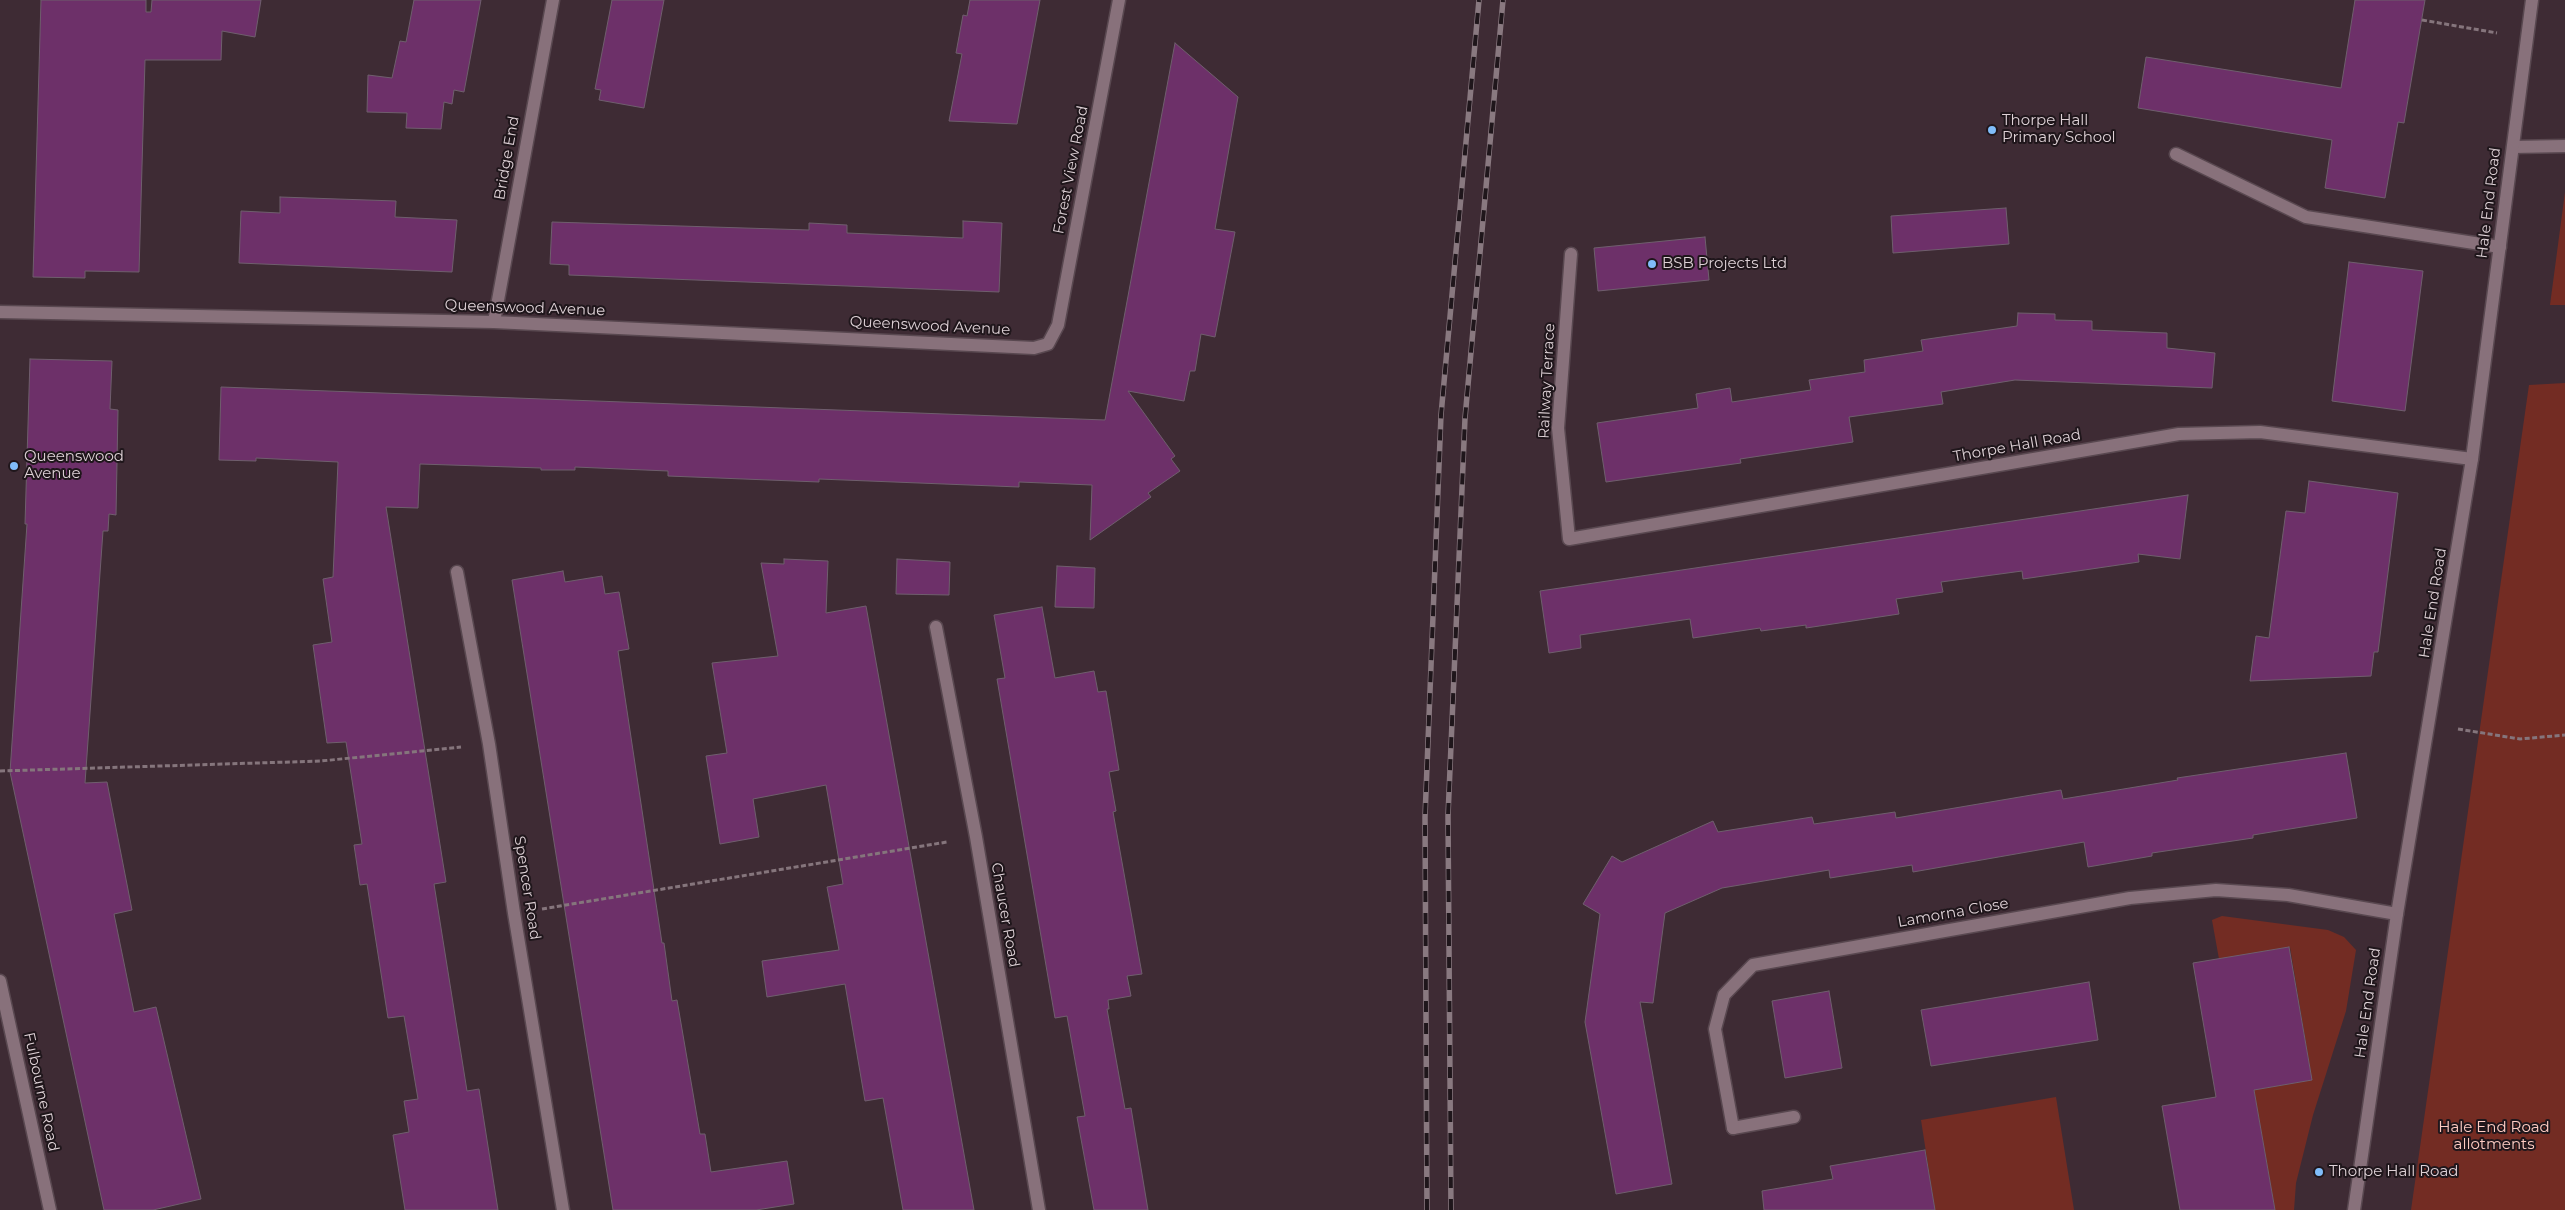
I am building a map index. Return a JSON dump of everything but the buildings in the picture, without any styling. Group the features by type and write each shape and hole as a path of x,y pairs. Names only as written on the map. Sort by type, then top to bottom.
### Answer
{"street":[{"name":"Bridge End","path":"494,322 553,0"},
{"name":"Forest View Road","path":"1048,344 1058,325 1119,0"},
{"name":"Hale End Road","path":"2354,1210 2397,914 2430,725 2472,459 2532,0"},
{"path":"2513,147 2565,146"},
{"path":"2176,154 2306,217 2500,247"},
{"name":"Railway Terrace","path":"1569,539 1558,428 1571,254"},
{"name":"Queenswood Avenue","path":"0,312 494,322 1034,348 1048,344"},
{"name":"Thorpe Hall Road","path":"1569,539 2179,434 2260,432 2472,459"},
{"name":"Spencer Road","path":"458,572 489,744 514,913 563,1210"},
{"name":"Chaucer Road","path":"936,627 976,837 1039,1210"},
{"name":"Lamorna Close","path":"1794,1117 1733,1128 1715,1029 1724,995 1753,965 2130,898 2216,890 2288,895 2397,914"},
{"name":"Fulbourne Road","path":"0,981 50,1210"}],"path":[{"path":"2422,20 2527,39"},
{"path":"2430,725 2520,740 2565,736"},
{"path":"0,770 321,761 489,744"},
{"path":"514,913 976,837"}],"green space":[{"path":"2565,192 2565,305 2550,305"},
{"name":"Hale End Road allotments","path":"2565,383 2565,1210 2411,1210 2529,385"},
{"path":"2222,916 2328,930 2344,937 2356,950 2346,1011 2313,1115 2296,1183 2294,1210 2275,1210 2254,1090 2312,1080 2290,947 2219,959 2212,920"},
{"path":"2056,1097 2074,1210 1935,1210 1921,1120"}],"railway":[{"path":"1427,1210 1425,817 1441,415 1479,0"},
{"path":"1451,1210 1448,816 1465,418 1503,0"}],"place":[{"name":"Thorpe Hall Primary School","path":"1992,130"},
{"name":"BSB Projects Ltd","path":"1652,264"},
{"name":"Queenswood Avenue","path":"14,466"},
{"name":"Thorpe Hall Road","path":"2319,1172"}]}
